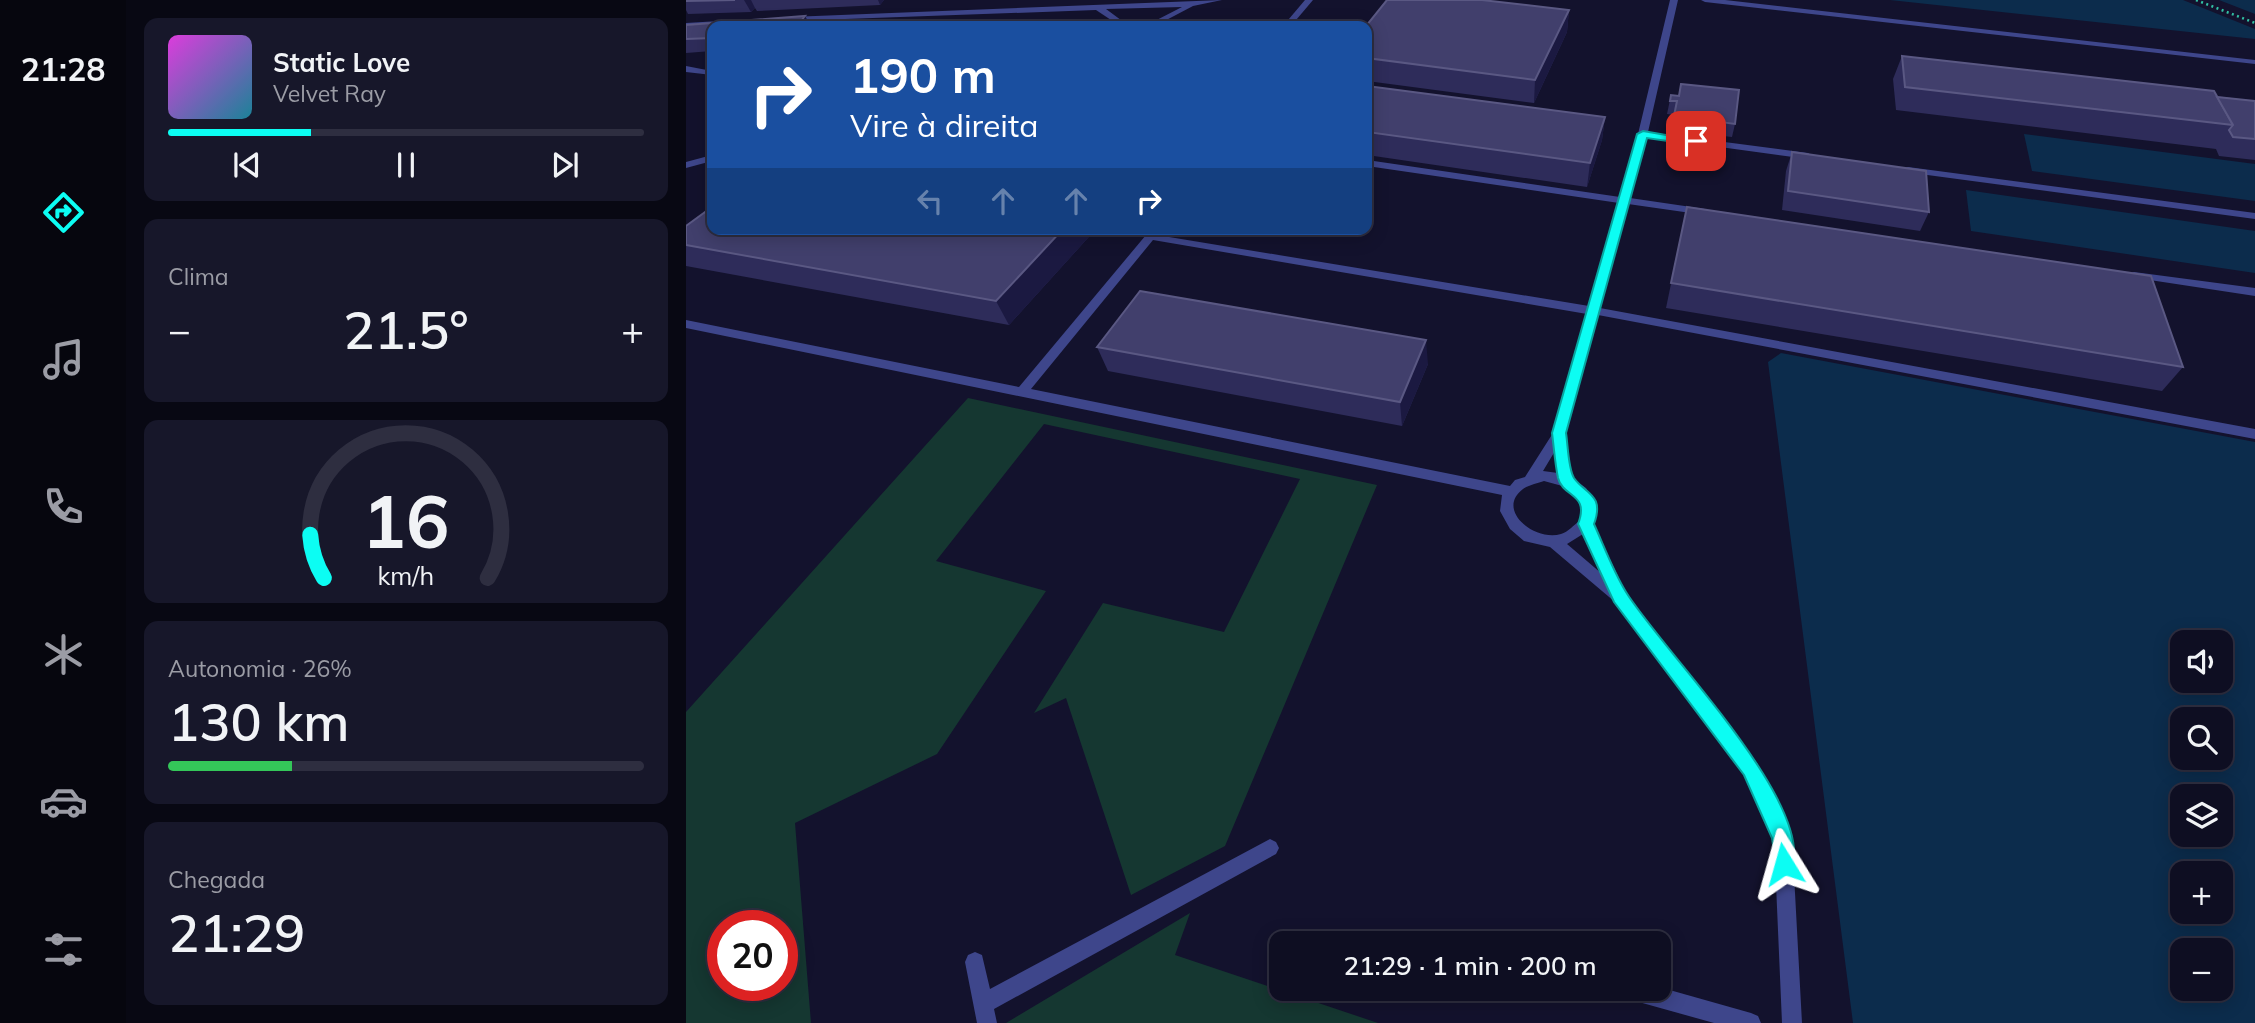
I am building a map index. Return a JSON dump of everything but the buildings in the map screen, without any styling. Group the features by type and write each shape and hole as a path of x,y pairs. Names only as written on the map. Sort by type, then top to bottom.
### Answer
{"lane":[{"path":"779,19 1192,4 1219,0"},
{"path":"1291,21 1309,0"},
{"path":"1532,477 1559,433 1622,200 1643,134 1674,0"},
{"path":"1705,0 2255,62"},
{"path":"1159,21 1192,4"},
{"path":"1097,8 1117,21"},
{"path":"740,21 753,20"},
{"path":"686,25 707,23"},
{"path":"686,69 707,72"},
{"path":"1643,134 1820,158"},
{"path":"686,164 707,159"},
{"path":"1372,164 1718,214"},
{"path":"1901,169 2255,216"},
{"path":"1022,392 1152,235"},
{"path":"1165,235 2255,433"},
{"path":"2117,272 2255,292"},
{"path":"686,324 1510,491"},
{"path":"1559,433 1566,480"},
{"path":"1586,524 1567,539 1553,541 1527,536 1517,529 1505,510 1510,491 1532,477 1555,477 1566,480 1584,494 1589,504 1586,524 1620,597 1751,769 1783,838 1792,1023"},
{"path":"1553,541 1620,597"},
{"path":"975,962 985,1013 1270,848"},
{"path":"1659,1001 1698,1016 1751,1023"}],"path":[{"path":"2196,0 2255,23"}],"green space":[{"path":"968,398 1377,485 1225,846 1131,895 1066,698 1034,713 1103,603 1224,632 1300,479 1044,424 936,561 1046,591 937,754 795,823 811,1023 686,1023 686,712"},
{"path":"1190,913 1175,955 1269,986 1269,1001 1312,1001 1378,1023 1006,1023"}],"water":[{"path":"1890,0 2255,0 2255,39"},
{"path":"2024,134 2255,164 2255,201 2032,171"},
{"path":"1966,190 2255,231 2255,273 1971,231"},
{"path":"1781,353 2255,442 2255,1023 1853,1023 1768,362"}],"pier":[{"path":"2183,0 2219,0 2255,14 2255,29"}],"route":[{"path":"1696,141 1643,134 1622,200 1559,433 1566,480 1577,486 1589,504 1590,514 1586,524 1620,597 1751,769 1783,838 1784,864"}]}
